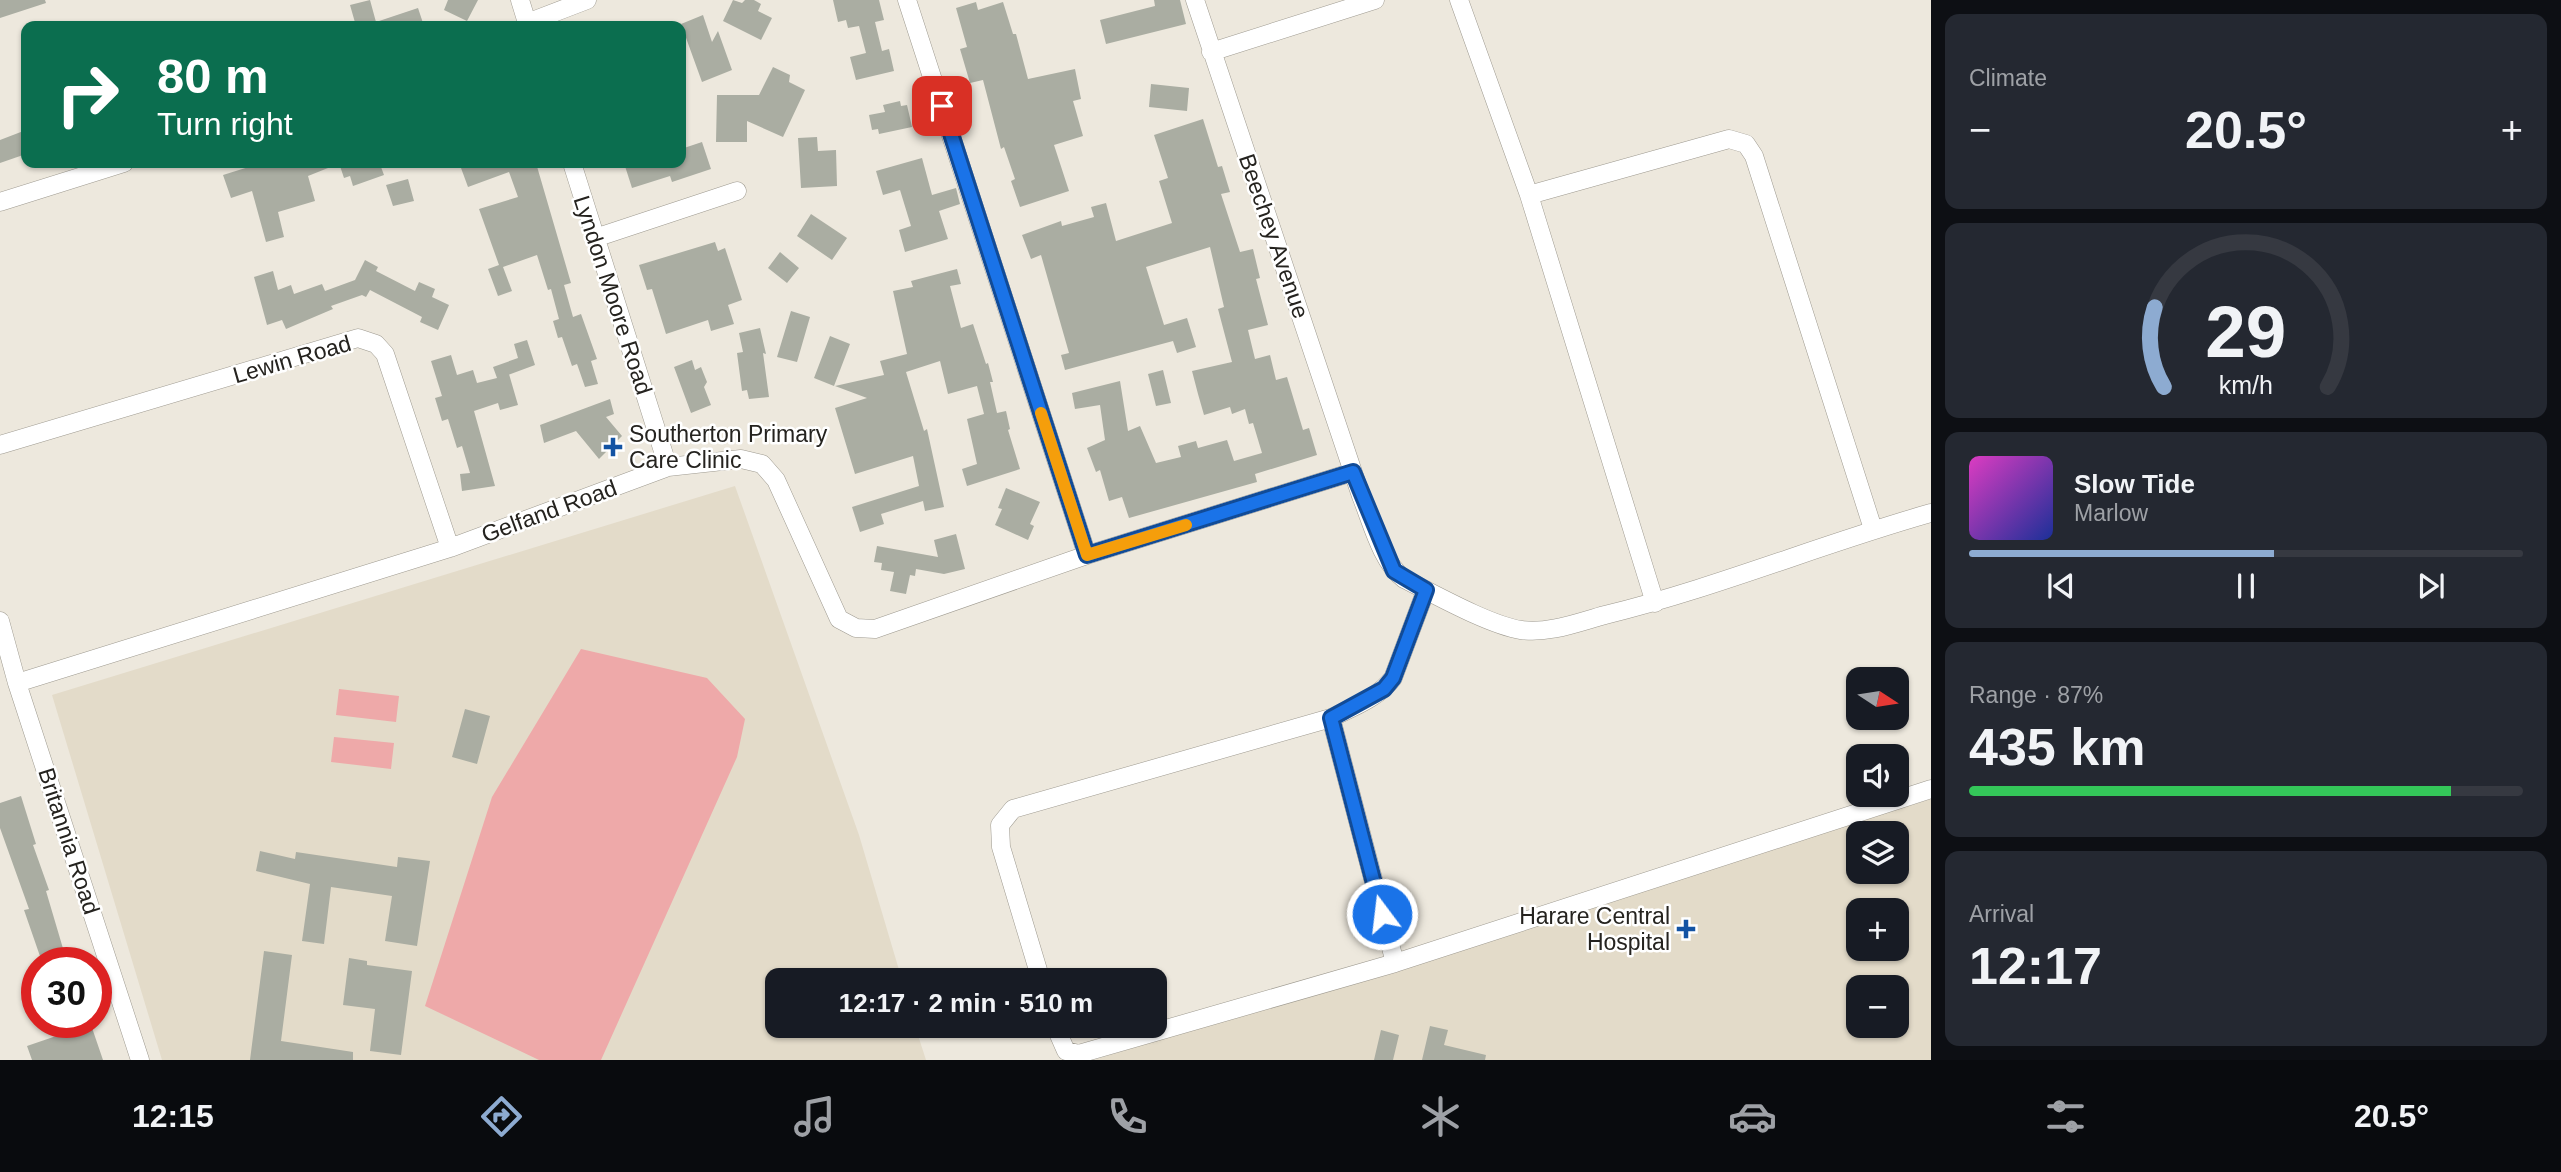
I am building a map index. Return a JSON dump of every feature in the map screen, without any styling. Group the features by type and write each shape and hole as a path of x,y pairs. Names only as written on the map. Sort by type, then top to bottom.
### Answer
{"street":[{"path":"520,0 527,21"},
{"path":"535,21 587,0"},
{"path":"907,0 1087,555"},
{"name":"Beechey Avenue","path":"1195,0 1353,472 1394,571 1426,590 1499,624 1522,630 1546,630 1655,603 1874,529 1931,513"},
{"path":"1211,52 1375,0"},
{"path":"1459,0 1529,195 1655,603"},
{"path":"1529,195 1729,139 1746,144 1754,156 1874,529"},
{"path":"0,202 108,168"},
{"name":"Lyndon Moore Road","path":"574,168 668,467"},
{"path":"595,238 737,191"},
{"name":"Lewin Road","path":"0,445 358,338 376,344 385,354 450,548"},
{"name":"Gelfand Road","path":"17,682 450,548 668,467 741,459 762,464 776,480 839,619 856,628 875,629 1087,555 1353,472"},
{"path":"1037,968 1001,847 1000,825 1013,809 1331,718 1384,689 1393,678 1426,590"},
{"name":"Britannia Road","path":"2,632 140,1060"},
{"path":"1331,718 1395,963"},
{"path":"1167,1029 1395,963 1931,789"},
{"path":"1060,1038 1066,1051 1079,1054 1135,1038"}],"shaded area":[{"path":"735,486 859,835 898,968 765,968 765,1038 919,1038 926,1060 162,1060 52,695"},
{"path":"581,649 707,678 745,719 737,757 601,1060 539,1060 425,1006 492,797"},
{"path":"339,689 399,696 396,722 336,715"},
{"path":"334,737 394,743 391,769 331,762"},
{"name":"Harare Central Hospital","path":"1931,799 1931,1060 1094,1060 1846,826 1846,884 1909,884 1909,821 1860,821"}],"building":[{"path":"0,0 45,0 46,3 0,18"},
{"path":"370,0 376,21 355,21 350,5"},
{"path":"448,0 478,0 467,21 444,10"},
{"path":"733,0 742,3 745,0 754,0 761,4 758,11 772,18 761,40 723,21"},
{"path":"833,0 879,0 884,20 875,22 882,51 889,49 894,71 856,80 850,57 866,53 859,26 848,28 846,20 838,22"},
{"path":"1154,0 1180,0 1186,24 1106,44 1100,20 1155,6"},
{"path":"976,2 978,10 1003,2 1013,34 1016,34 1028,79 1075,69 1081,99 1073,101 1083,136 1054,145 1069,191 1020,207 1011,181 1015,179 1004,147 1001,149 983,80 970,83 960,49 967,47 956,8"},
{"path":"418,8 422,21 379,21"},
{"path":"703,15 712,42 718,31 732,70 702,82 686,38 686,22"},
{"path":"773,67 790,75 789,82 805,90 783,137 747,121 747,142 716,142 717,95 759,95"},
{"path":"1151,84 1189,88 1187,111 1149,107"},
{"path":"900,101 901,106 907,105 912,127 879,134 878,129 872,130 869,115 885,112 883,105"},
{"path":"1203,119 1218,167 1222,166 1230,192 1221,194 1240,252 1253,249 1260,278 1256,279 1268,325 1248,330 1255,359 1270,355 1276,380 1287,377 1303,430 1309,428 1317,455 1255,474 1257,482 1129,518 1122,497 1109,501 1100,470 1096,472 1087,448 1105,440 1100,405 1075,409 1072,393 1120,381 1128,431 1140,426 1156,463 1181,457 1178,446 1196,441 1198,448 1227,440 1234,461 1262,453 1253,423 1249,424 1245,409 1232,414 1230,407 1204,415 1192,371 1232,362 1218,309 1224,307 1210,247 1146,267 1164,325 1187,318 1196,347 1177,353 1173,341 1065,370 1061,355 1069,353 1041,255 1031,259 1022,235 1061,221 1062,226 1094,217 1091,207 1106,203 1116,241 1172,223 1159,181 1168,178 1154,135"},
{"path":"21,132 21,156 0,163 0,140"},
{"path":"817,137 818,151 836,150 837,186 801,188 798,138"},
{"path":"702,142 711,169 672,182 670,176 632,188 626,168 686,168 686,147"},
{"path":"922,158 932,195 956,188 960,204 939,211 948,239 905,252 899,230 911,226 900,190 883,195 876,171"},
{"path":"245,168 328,168 308,176 315,201 278,212 284,237 266,242 252,191 231,198 223,175"},
{"path":"341,168 381,168 384,175 353,186 350,176 344,178"},
{"path":"461,168 537,168 571,283 564,285 573,317 581,314 597,359 591,361 598,384 585,387 577,364 572,366 562,337 558,338 553,321 559,319 551,289 548,290 537,255 503,267 512,291 498,296 488,269 499,265 479,209 518,197 509,172 468,187"},
{"path":"408,179 414,201 393,206 386,185"},
{"path":"811,214 847,238 832,260 797,236"},
{"path":"715,242 718,251 725,248 742,300 728,305 734,324 711,331 708,320 666,334 652,289 647,290 639,265"},
{"path":"780,252 799,268 787,283 768,268"},
{"path":"365,260 378,267 376,271 415,291 419,282 435,289 432,297 449,305 438,330 420,322 422,317 370,290 366,297 362,295 331,306 333,309 286,329 282,320 267,325 254,277 273,271 278,290 291,285 294,294 322,284 325,291 355,280"},
{"path":"957,269 961,284 950,286 961,328 973,324 986,364 988,363 997,413 1006,411 1008,430 1020,469 967,486 962,469 977,464 967,419 984,414 977,386 948,394 940,361 906,372 924,431 927,429 944,507 925,511 923,501 881,514 884,524 860,532 852,507 919,486 913,456 855,474 835,408 867,398 835,386 884,375 880,361 907,354 893,291 913,287 911,281"},
{"path":"791,311 810,317 797,362 777,357"},
{"path":"760,328 766,354 763,353 769,397 749,399 747,390 742,391 737,353 743,352 739,333"},
{"path":"830,336 850,344 834,386 814,378"},
{"path":"527,340 535,365 509,374 518,405 500,410 498,403 474,411 495,486 462,491 460,474 470,473 462,446 457,448 448,419 442,421 435,398 442,396 431,361 451,355 457,375 473,370 477,383 497,378 493,367 518,358 514,344"},
{"path":"692,360 695,370 701,367 707,382 704,387 711,405 691,413 674,367"},
{"path":"1163,370 1171,403 1156,406 1148,374"},
{"path":"610,399 614,414 606,417 622,436 599,459 576,431 544,443 540,425"},
{"path":"1006,488 1040,502 1030,524 1034,526 1028,540 995,525 1002,509 998,508"},
{"path":"956,534 965,569 944,574 916,569 915,576 910,575 906,594 890,591 894,572 881,570 882,563 874,562 877,546 938,557 934,540"},
{"path":"465,709 490,716 477,764 452,757"},
{"path":"21,796 63,947 37,947 24,910 29,909 0,828 0,803"},
{"path":"260,851 295,859 296,852 397,867 398,857 430,861 417,946 385,941 392,896 331,887 324,944 302,941 310,884 256,871"},
{"path":"264,951 292,955 281,1041 353,1052 353,1060 250,1060"},
{"path":"349,958 367,961 367,965 412,971 401,1055 370,1051 375,1009 343,1005"},
{"path":"1430,1026 1448,1030 1444,1045 1486,1055 1485,1060 1422,1060"},
{"path":"1381,1030 1399,1035 1393,1060 1374,1060"},
{"path":"50,1038 95,1038 103,1060 32,1060 27,1046"}],"slow traffic":[{"path":"1041,413 1087,555 1186,525"}],"place":[{"name":"Southerton Primary Care Clinic","path":"613,447"},
{"name":"Harare Central Hospital","path":"1686,929"}],"route":[{"path":"942,106 1087,555 1353,472 1394,571 1426,590 1393,678 1384,689 1331,718 1382,914"}]}
